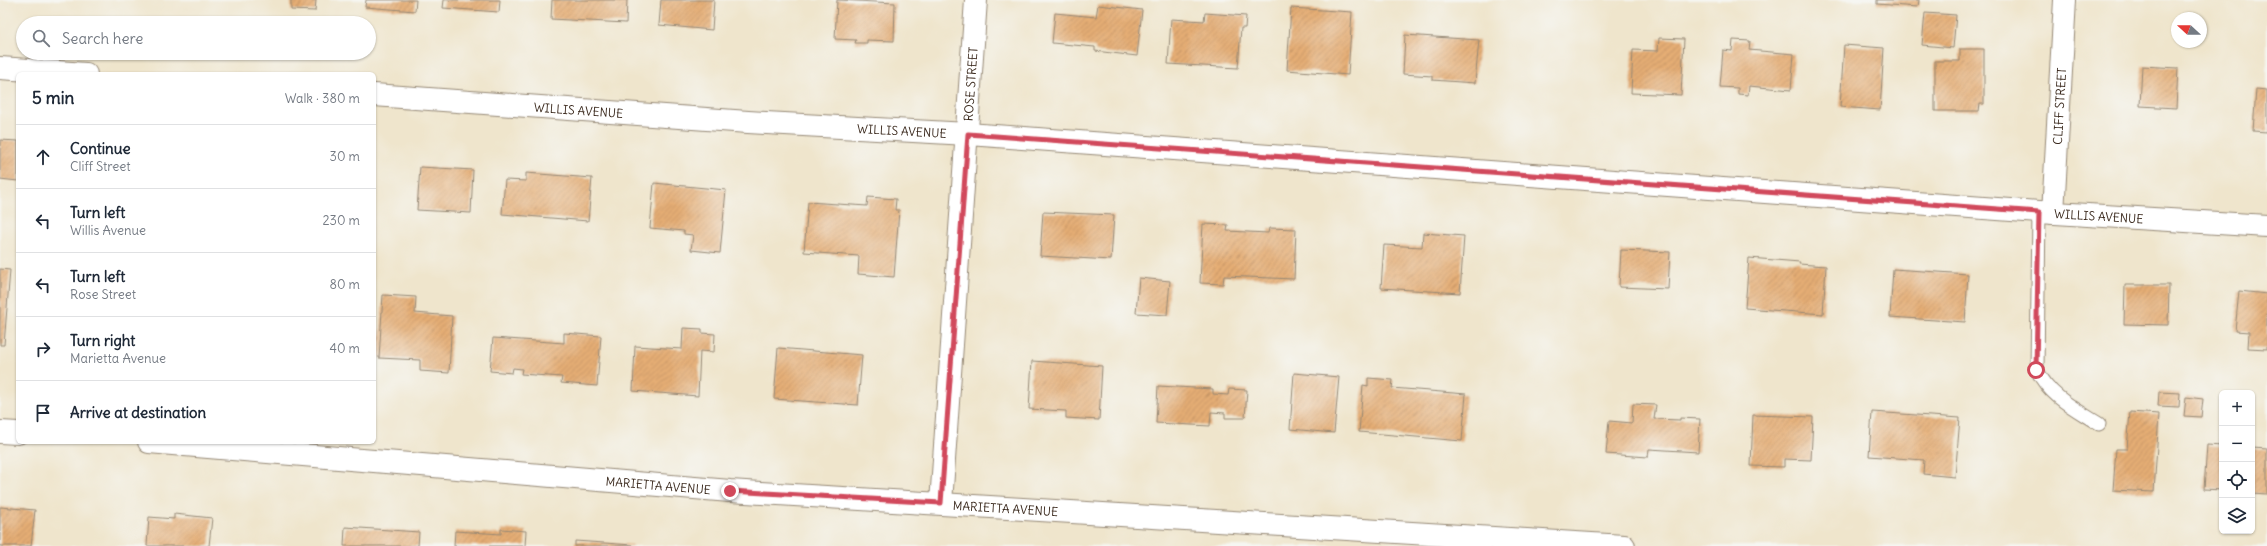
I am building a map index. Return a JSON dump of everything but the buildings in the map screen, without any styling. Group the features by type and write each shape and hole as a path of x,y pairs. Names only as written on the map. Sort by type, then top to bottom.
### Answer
{"street":[{"name":"ROSE STREET","path":"941,503 968,134 976,0"},
{"name":"CLIFF STREET","path":"2046,213 2065,0"},
{"path":"0,68 57,72"},
{"name":"WILLIS AVENUE","path":"376,95 748,122 968,134 2046,213 2267,226"},
{"path":"0,432 16,433"},
{"name":"MARIETTA AVENUE","path":"172,444 730,491 1624,546"}],"lane":[{"name":"CLIFF STREET","path":"2046,213 2036,370 2044,385 2058,398 2098,424"}],"route":[{"path":"730,491 941,503 968,134 2039,212 2036,370"}]}
